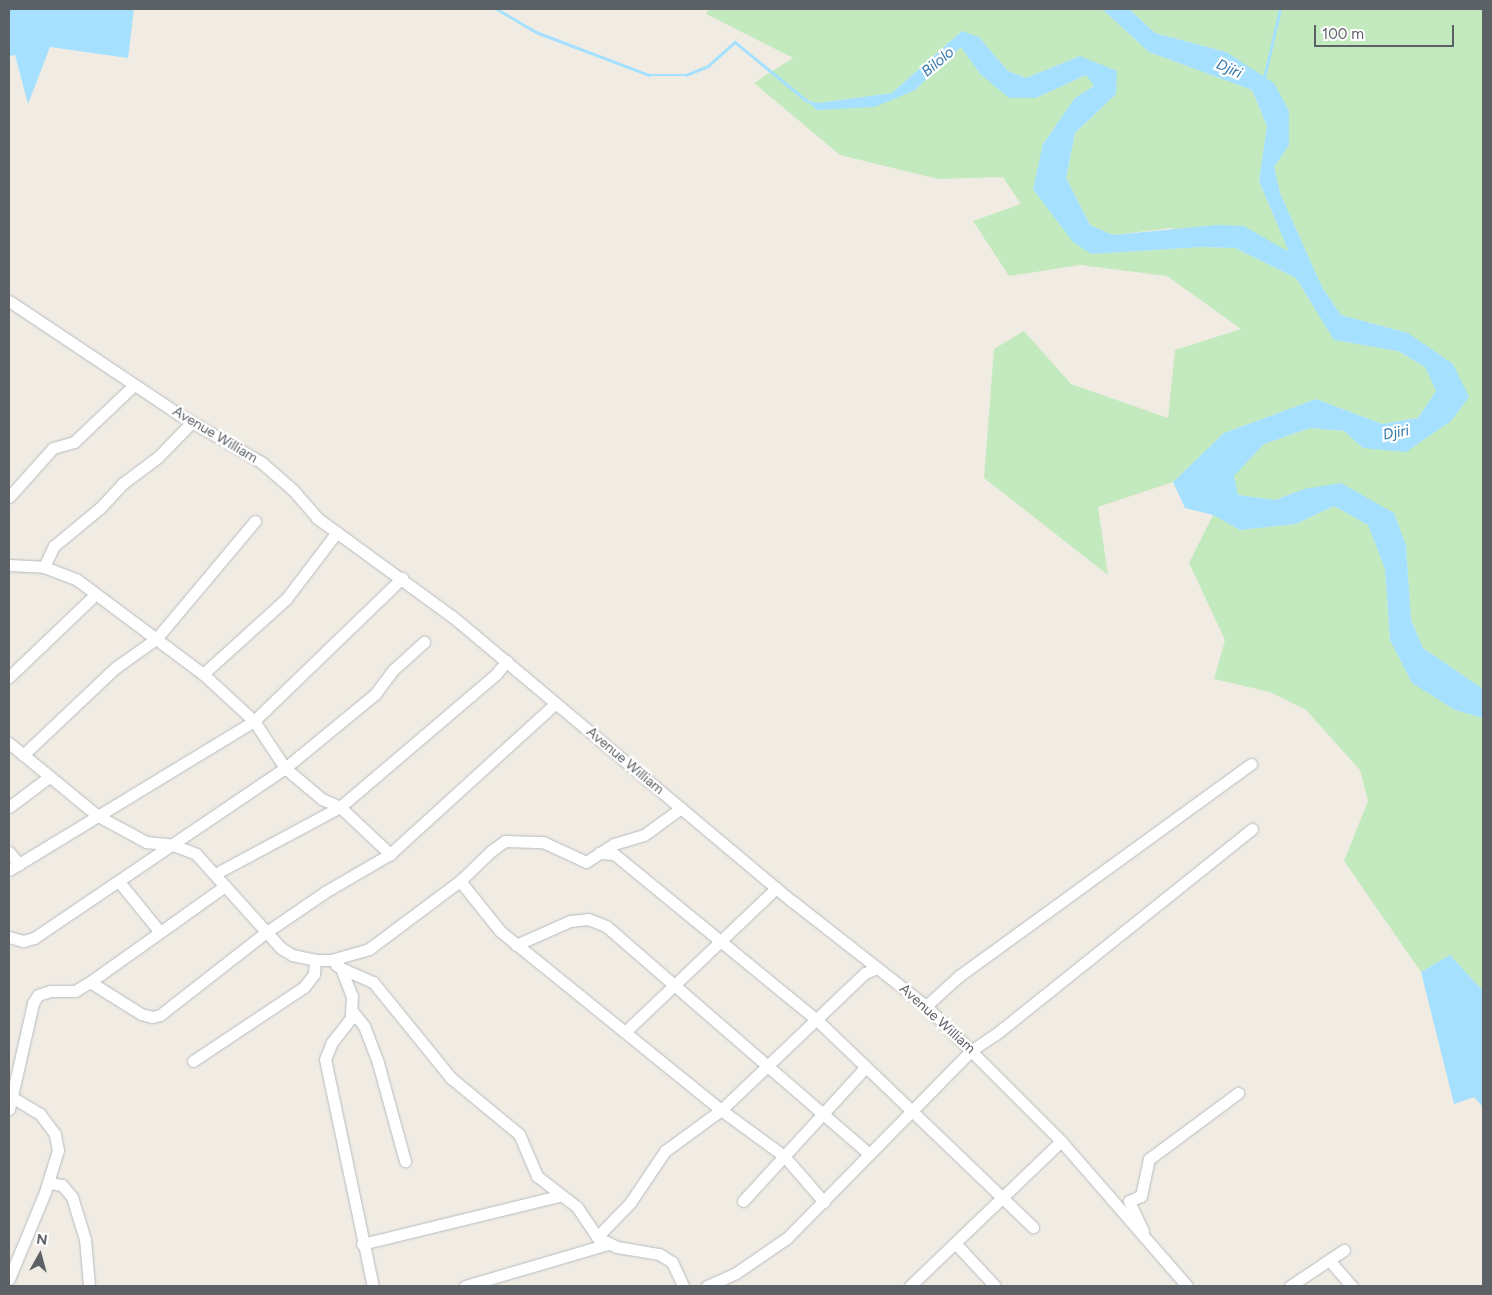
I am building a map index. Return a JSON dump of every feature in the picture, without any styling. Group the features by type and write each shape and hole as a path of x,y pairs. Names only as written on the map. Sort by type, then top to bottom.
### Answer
{"street":[{"name":"Avenue William","path":"9,301 134,385 192,422 261,462 293,490 317,518 402,578 507,661 776,888 926,1006 1061,1141 1187,1286"},
{"path":"9,497 53,448 74,442 134,385"},
{"path":"44,567 54,546 100,508 122,484 158,457 192,422"},
{"path":"23,755 115,668 156,639 254,521"},
{"path":"204,674 286,599 337,532"},
{"path":"9,565 44,567 76,579 204,674 254,721 285,768 322,799 340,807 390,854"},
{"path":"9,852 14,867 254,721 402,578"},
{"path":"9,677 96,594"},
{"path":"9,937 23,941 34,938 120,883 285,768 375,694 393,670 424,642"},
{"path":"215,874 340,807 496,674 507,661"},
{"path":"90,982 141,1014 160,1015 266,933 325,892 390,854 556,703"},
{"path":"9,743 98,816 146,842 173,845 196,854 266,933 292,955 315,960 331,960 369,949 460,881 491,851 505,841 543,842 559,847 582,862 590,861 599,853 644,835 681,808"},
{"path":"926,1006 960,976 1251,764"},
{"path":"9,807 49,777"},
{"path":"707,1286 765,1255 824,1202 972,1050 996,1034 1252,829"},
{"path":"599,853 611,852 818,1021 1002,1195 1033,1227"},
{"path":"460,881 486,916 516,945 721,1110 784,1156 824,1202"},
{"path":"120,883 160,932"},
{"path":"9,1279 49,1182 58,1150 55,1134 40,1114 10,1103 33,1003 38,995 50,991 75,991 90,982 225,886"},
{"path":"625,1032 673,983 776,888"},
{"path":"516,945 570,921 588,919 606,926 870,1154"},
{"path":"193,1061 304,987 314,974 315,960"},
{"path":"331,960 341,968 373,982 391,1000 452,1078 519,1134 537,1176 559,1196 577,1207 597,1237 608,1244 659,1254 672,1262 683,1286"},
{"path":"341,968 352,996 351,1018 332,1042 325,1059 362,1244 373,1286"},
{"path":"597,1237 630,1203 665,1151 721,1110 818,1021 865,973 877,968"},
{"path":"352,1011 364,1026 378,1063 406,1161"},
{"path":"743,1200 821,1113 866,1067"},
{"path":"1147,1241 1129,1201 1141,1196 1148,1159 1238,1093"},
{"path":"910,1286 956,1244 1002,1195 1061,1141"},
{"path":"49,1182 62,1185 72,1197 85,1239 89,1286"},
{"path":"362,1244 559,1196"},
{"path":"465,1286 608,1244"},
{"path":"956,1244 995,1286"},
{"path":"1290,1286 1344,1250"},
{"path":"1329,1260 1352,1286"}],"green space":[{"path":"709,9 1102,9 1149,52 1252,90 1267,126 1259,181 1290,253 1171,228 1113,235 1090,225 1066,178 1075,133 1116,94 1080,56 1026,78 1008,71 979,37 962,31 892,93 818,103 807,100 817,110 915,90 961,47 980,74 1036,98 1086,75 1094,86 1075,98 1043,144 1091,254 1201,247 1235,248 1296,278 1334,340 1398,351 1425,367 1437,391 1418,418 1382,424 1316,399 1224,433 1173,482 1098,507 1108,575 984,478 994,349 1024,331 1071,384 1168,418 1175,350 1241,329 1167,276 1080,265 1009,276 973,221 1021,204 1003,177 938,179 840,155 754,83 793,58 706,14"},
{"path":"1129,9 1483,9 1483,689 1423,648 1411,620 1406,546 1304,489 1275,500 1237,495 1234,475 1264,444 1310,428 1344,431 1363,448 1469,397 1408,333 1341,315 1322,287 1280,193 1274,167 1289,145 1289,111 1226,52 1155,33"},
{"path":"1334,506 1368,525 1385,569 1390,640 1455,710 1483,718 1483,991 1450,955 1421,972 1344,861 1368,801 1360,770 1306,710 1270,692 1214,679 1225,640 1189,563 1213,515 1241,530 1296,524"}],"water":[{"path":"9,9 134,9 128,58 50,47 28,104 15,55 9,56"},
{"name":"Djiri","path":"1102,9 1129,9 1155,33 1226,52 1274,83 1289,111 1289,145 1274,167 1280,193 1322,287 1341,315 1408,333 1453,364 1469,397 1451,421 1406,452 1363,448 1344,431 1310,428 1264,444 1234,476 1238,495 1275,500 1304,489 1341,483 1394,513 1406,545 1411,620 1423,648 1483,689 1483,718 1455,710 1412,683 1390,640 1385,569 1368,525 1334,506 1296,524 1240,530 1213,515 1185,508 1173,482 1224,433 1316,399 1382,424 1418,418 1436,391 1425,367 1398,351 1334,340 1296,278 1235,248 1201,247 1091,254 1073,242 1033,189 1043,144 1075,98 1094,86 1086,75 1036,98 1009,98 980,74 961,47 915,90 875,107 817,110 806,100 818,103 892,93 962,31 979,37 1008,71 1026,78 1080,56 1117,71 1116,94 1075,133 1066,178 1090,225 1113,235 1217,225 1244,226 1289,252 1259,181 1267,126 1252,90 1149,52"},
{"path":"1450,955 1483,991 1483,1107 1474,1097 1454,1104 1421,972"}],"waterway":[{"name":"Bilolo","path":"497,9 536,32 649,75 686,75 708,66 735,42 807,101"},
{"path":"1264,78 1280,9"}]}
